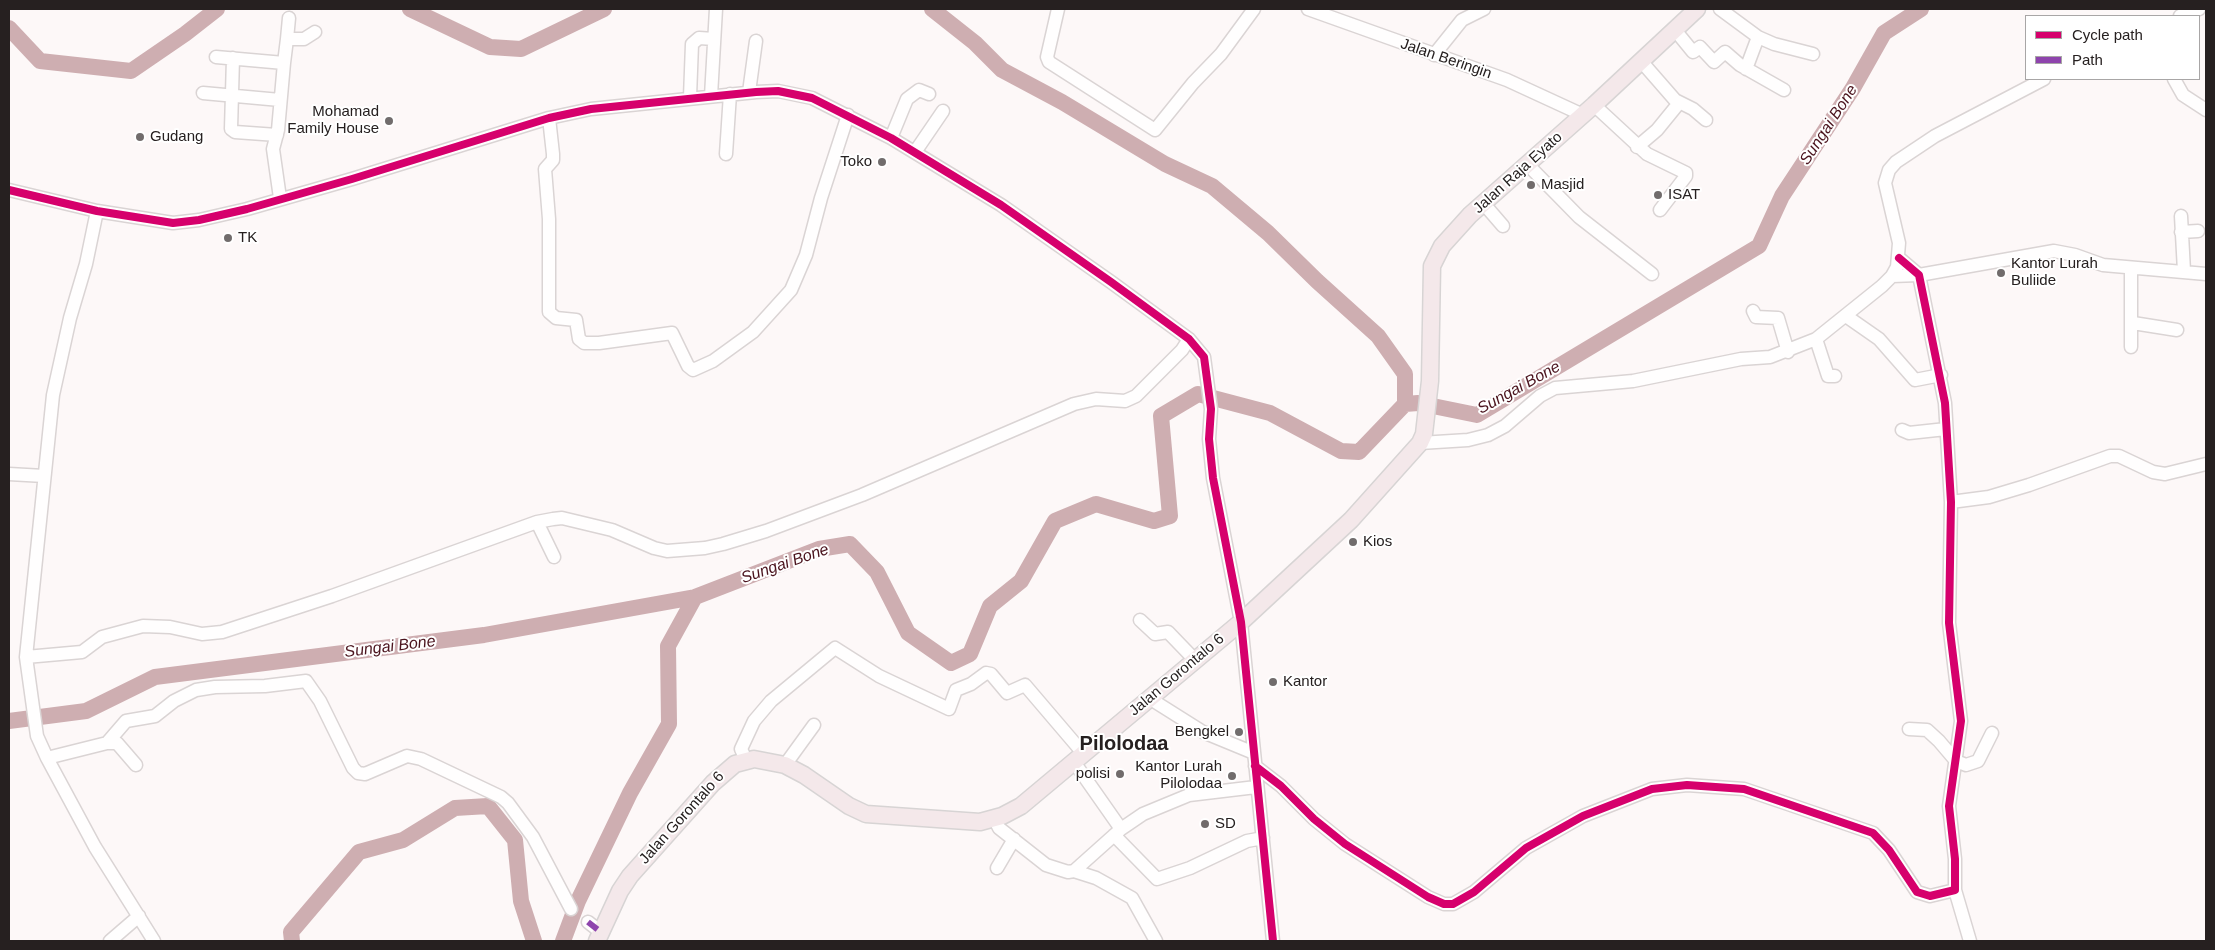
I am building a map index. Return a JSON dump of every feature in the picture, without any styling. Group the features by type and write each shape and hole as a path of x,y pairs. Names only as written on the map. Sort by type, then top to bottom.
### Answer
{"main road":[{"name":"Jalan Raja Eyato","path":"1422,438 1430,381 1432,266 1451,234 1697,9"},
{"name":"Jalan Gorontalo 6","path":"600,937 620,891 630,876 724,771 746,760 785,765 804,775 848,806 866,814 975,822 994,818 1021,806 1241,622 1351,520 1422,438"}],"street":[{"path":"711,96 716,9"},
{"path":"1058,9 1047,57 1049,62 1155,130 1193,83 1221,54 1254,9"},
{"name":"Jalan Beringin","path":"1308,9 1588,110 1637,147 1686,174 1660,210"},
{"path":"1434,55 1462,20 1484,9"},
{"path":"1720,9 1758,37 1774,44 1813,54"},
{"path":"2183,15 2200,9"},
{"path":"280,198 273,155 277,135 289,18"},
{"path":"1674,30 1693,52 1700,47 1714,62 1726,52 1746,69 1784,90"},
{"path":"286,39 304,39 315,32"},
{"path":"1746,69 1758,37"},
{"path":"690,97 692,44 699,38 714,39"},
{"path":"749,92 756,41"},
{"path":"216,57 284,63"},
{"path":"233,58 232,131 277,135"},
{"path":"1641,62 1679,102 1693,109 1706,120"},
{"path":"1422,438 1468,440 1488,435 1505,426 1540,396 1555,388 1633,381 1741,360 1770,357 1788,352 1816,339 1892,276 1899,258 1899,243 1885,183 1889,170 1896,162 1920,145 2042,80"},
{"path":"2175,80 2183,95 2206,110"},
{"path":"891,138 907,99 919,90 929,94"},
{"path":"9,190 97,211 173,223 198,220 247,209 436,154 549,118 591,109 749,92 800,94 848,115 915,152 1001,205 1189,339 1201,352 1211,409 1209,439 1213,478 1241,622 1256,787 1273,941"},
{"path":"203,94 280,100"},
{"path":"726,154 730,94"},
{"path":"1637,147 1657,130 1679,102"},
{"path":"915,152 943,111"},
{"path":"549,118 554,154 553,160 545,169 549,219 547,306 549,312 556,318 576,320 579,339 584,343 672,333 688,366 692,370 713,361 753,332 791,290 806,256 821,198 848,115"},
{"path":"1528,165 1580,217 1652,274"},
{"path":"1484,204 1503,226"},
{"path":"97,211 86,264 70,318 53,395 26,657 35,709 37,736 95,847 154,941"},
{"path":"2181,216 2184,271"},
{"path":"2181,232 2198,231"},
{"path":"1892,276 1919,274 2054,251 2075,255 2103,265 2206,274"},
{"path":"1899,258 1919,274 1946,403 1951,502 1949,623 1961,721 1948,806 1955,868 1955,890 1970,941"},
{"path":"2131,268 2132,347"},
{"path":"1754,311 1756,317 1778,318 1788,352"},
{"path":"1846,316 1879,339 1915,380 1941,375"},
{"path":"2132,323 2177,330"},
{"path":"26,657 82,652 102,637 143,626 170,627 202,634 222,632 332,596 537,522 562,518 612,530 654,548 667,551 705,548 766,532 862,495 1074,404 1096,399 1125,401 1136,396 1182,350 1189,339"},
{"path":"1816,339 1828,376 1835,376"},
{"path":"1902,430 1909,433 1946,429"},
{"path":"1951,502 1989,497 2110,456 2119,456 2153,472 2165,474 2206,464"},
{"path":"9,474 44,476"},
{"path":"537,522 554,557"},
{"path":"1140,620 1155,634 1168,632 1194,660"},
{"path":"746,760 741,749 754,720 771,701 835,648 879,676 949,709 956,690 971,684 986,673 991,674 1008,693 1025,686 1078,758 1117,832 1157,879 1190,868 1247,841 1263,838"},
{"path":"47,758 114,736 126,721 155,716 174,701 196,690 215,686 265,686 306,681 320,701 353,768 358,774 373,771 407,756 421,759 501,797 534,837 570,909"},
{"path":"1149,698 1203,732 1254,760 1314,819 1345,844 1428,897 1444,904 1453,904 1474,892 1526,848 1583,816 1652,789 1687,785 1744,789 1873,833 1889,850 1917,892 1930,896 1955,890"},
{"path":"785,765 814,725"},
{"path":"1909,729 1927,730 1940,740 1956,761 1970,765 1978,761 1992,733"},
{"path":"114,736 117,743 136,765"},
{"path":"1074,871 1117,832 1143,814 1189,796 1256,787"},
{"path":"994,818 999,828 1046,865 1096,878 1132,898 1156,941"},
{"path":"997,868 1014,839"},
{"path":"110,941 139,916"},
{"path":"588,922 600,937"}],"waterway":[{"path":"9,28 40,61 131,71 185,34 217,9"},
{"path":"410,9 490,47 521,49 604,9"},
{"path":"932,9 975,43 1002,70 1062,102 1165,164 1212,186 1268,233 1317,281 1378,336 1405,374 1405,404"},
{"name":"Sungai Bone","path":"9,721 86,711 155,677 484,635 695,597 819,549 850,544 877,572 908,633 951,663 970,654 990,606 1021,581 1055,521 1096,504 1154,521 1170,516 1161,416 1198,394 1270,413 1341,451 1359,452 1405,404 1418,403 1477,415 1759,246 1782,196 1853,88 1884,33 1921,9"},
{"path":"563,941 578,901 630,793 669,724 668,646 695,597"},
{"path":"292,941 291,932 359,852 403,840 455,808 488,806 515,840 521,901 534,941"}],"marked path":[{"path":"588,922 602,933"}],"cycle path":[{"path":"9,190 97,211 173,223 199,220 247,209 352,179 549,118 591,109 756,92 778,91 812,98 891,138 1001,205 1189,339 1204,357 1211,409 1209,439 1213,478 1241,622 1273,941"},
{"path":"1255,766 1281,786 1314,819 1345,844 1428,897 1444,904 1453,904 1474,892 1526,848 1583,816 1652,789 1687,785 1744,789 1873,833 1889,850 1917,892 1930,896 1955,890 1955,859 1949,806 1961,721 1949,623 1951,502 1945,403 1919,275 1899,258"}],"place":[{"name":"Mohamad Family House","path":"389,121"},
{"name":"Gudang","path":"140,137"},
{"name":"Toko","path":"882,162"},
{"name":"Masjid","path":"1531,185"},
{"name":"ISAT","path":"1658,195"},
{"name":"TK","path":"228,238"},
{"name":"Kantor Lurah Buliide","path":"2001,273"},
{"name":"Kios","path":"1353,542"},
{"name":"Kantor","path":"1273,682"},
{"name":"Bengkel","path":"1239,732"},
{"name":"polisi","path":"1120,774"},
{"name":"Kantor Lurah Pilolodaa","path":"1232,776"},
{"name":"SD","path":"1205,824"}],"district":[{"name":"Pilolodaa","path":"1124,744"}]}
